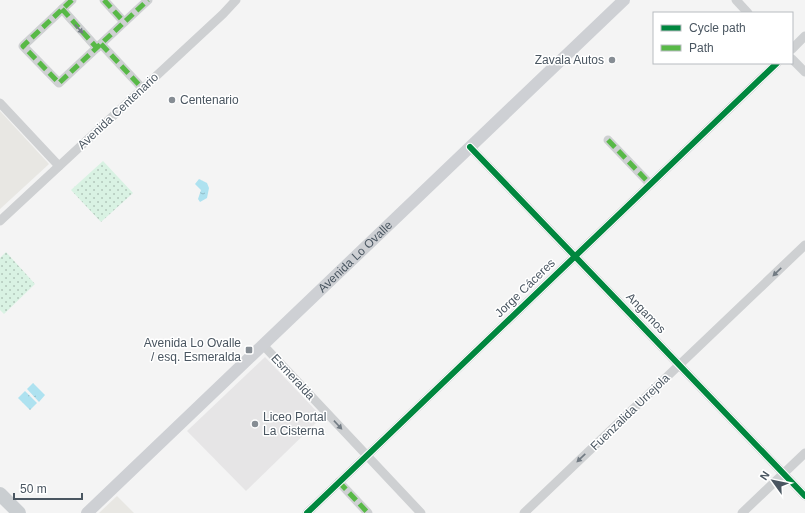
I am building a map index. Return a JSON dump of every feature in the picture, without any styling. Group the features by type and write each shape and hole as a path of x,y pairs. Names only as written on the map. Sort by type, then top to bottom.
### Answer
{"main road":[{"name":"Avenida Lo Ovalle","path":"87,513 264,346 624,0"},
{"path":"0,494 19,513"}],"street":[{"path":"72,0 24,46 59,83 148,0"},
{"path":"104,0 124,22"},
{"name":"Avenida Centenario","path":"0,221 236,0"},
{"path":"736,0 747,12"},
{"path":"62,10 142,88"},
{"path":"793,48 805,36"},
{"path":"793,60 805,72"},
{"name":"Jorge Cáceres","path":"307,513 776,64"},
{"path":"0,103 59,166"},
{"path":"608,140 650,184"},
{"name":"Angamos","path":"470,147 576,255 805,496"},
{"name":"Fuenzalida Urrejola","path":"524,513 805,245"},
{"name":"Esmeralda","path":"264,346 421,513"},
{"path":"742,513 805,453"},
{"path":"339,482 368,513"}],"shaded area":[{"path":"0,111 49,164 0,209"},
{"name":"Liceo Portal La Cisterna","path":"265,357 322,417 246,491 187,431"},
{"path":"117,496 134,513 99,513"}],"green space":[{"path":"103,161 133,193 101,222 71,190"},
{"path":"6,252 35,284 4,314 0,310 0,258"}],"water":[{"path":"199,179 207,183 209,188 207,198 200,202 198,199 201,190 195,184"},
{"path":"33,383 45,395 39,402 27,389"},
{"path":"25,391 37,403 30,410 18,398"}],"marked path":[{"path":"72,0 23,46 59,83 148,0"},
{"path":"104,0 124,22"},
{"path":"62,9 97,48"},
{"path":"101,44 142,88"},
{"path":"608,140 650,184"},
{"path":"339,482 368,513"}],"cycle path":[{"path":"307,513 776,64"},
{"path":"470,147 805,496"}],"place":[{"name":"Zavala Autos","path":"612,60"},
{"name":"Centenario","path":"172,100"},
{"name":"Avenida Lo Ovalle / esq. Esmeralda","path":"249,350"},
{"name":"Liceo Portal La Cisterna","path":"255,424"}]}
